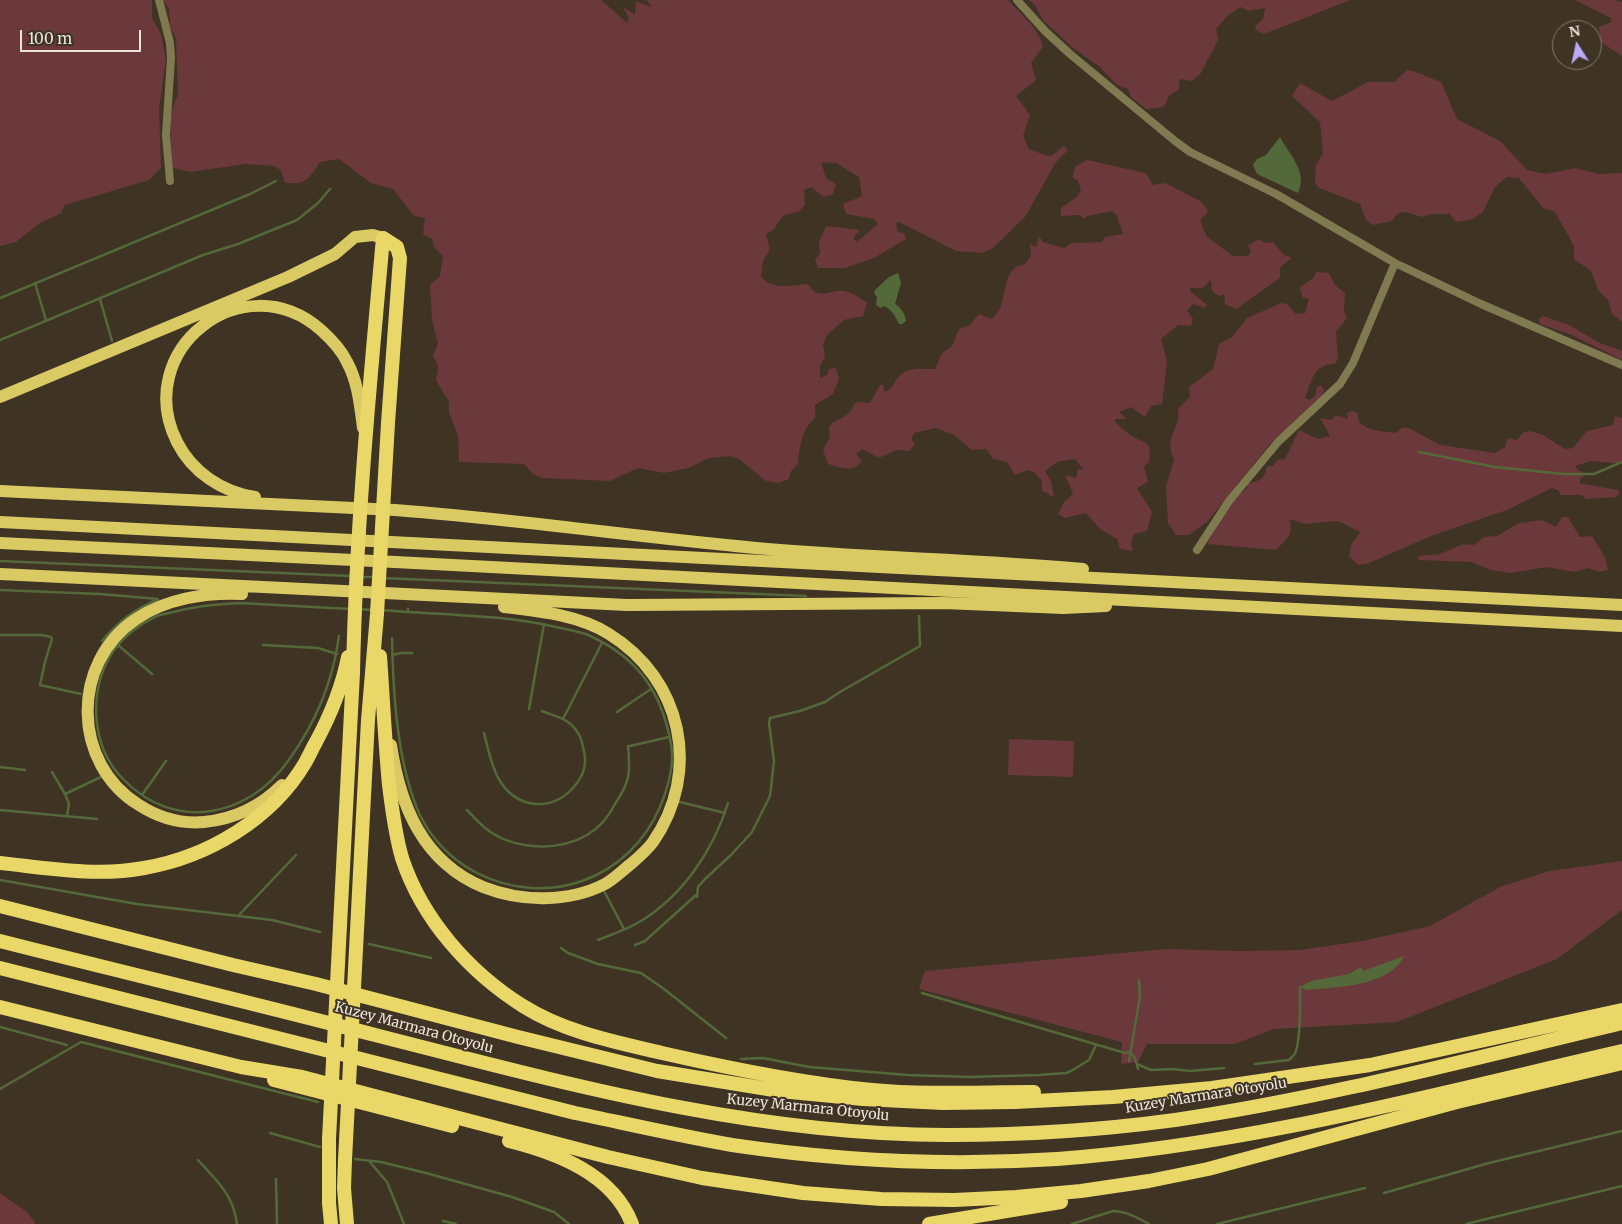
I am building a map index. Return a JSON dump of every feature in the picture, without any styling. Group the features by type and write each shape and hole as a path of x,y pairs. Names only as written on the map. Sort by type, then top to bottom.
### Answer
{"highway":[{"path":"0,398 288,277 335,254 355,238 372,235 383,238 397,247 400,258 377,614 368,720 347,1115 344,1188 347,1224"},
{"path":"331,1224 328,1176 354,672 355,614 368,403 383,238"},
{"path":"331,506 304,501 247,496 214,482 194,466 186,457 171,429 166,407 166,394 170,374 179,352 193,334 222,313 254,306 271,307 298,314 314,324 330,338 348,362 357,389 365,450"},
{"path":"0,491 331,506 448,514 763,549 1069,567 1130,580"},
{"path":"0,522 1622,605"},
{"path":"0,543 1622,626"},
{"path":"0,574 627,605 944,603 1063,608 1115,606 1140,602"},
{"path":"314,744 283,784 272,795 255,807 226,819 197,823 178,821 154,814 135,803 119,789 106,773 98,758 90,732 87,712 88,696 94,671 110,642 137,618 155,609 173,602 216,594 301,596 318,595 339,590"},
{"path":"382,682 400,789 417,830 442,860 458,873 477,884 500,893 523,898 543,899 583,892 604,884 620,873 640,856 662,826 676,792 680,766 680,748 678,730 669,702 660,685 644,663 625,645 608,633 578,621 529,610 453,602 432,595"},
{"path":"0,863 61,870 100,872 144,868 178,859 208,848 236,832 276,799 306,763 327,719 342,680 348,658 355,614"},
{"path":"377,614 384,731 394,824 402,858 415,889 444,934 467,961 492,985 524,1007 556,1023 585,1033 721,1066 817,1084 874,1090 945,1093 1084,1092 1137,1095"},
{"path":"0,906 316,984 600,1058 746,1087 834,1097 943,1103 1045,1101 1137,1095 1235,1085 1370,1065 1622,1010"},
{"name":"Kuzey Marmara Otoyolu","path":"0,941 315,1019 526,1074 656,1104 780,1124 843,1131 898,1134 948,1135 1048,1132 1108,1128 1175,1120 1313,1095 1622,1023"},
{"path":"0,968 576,1113 639,1127 742,1146 888,1160 947,1162 1056,1159 1193,1144 1339,1116 1622,1051"},
{"path":"0,1007 241,1067 302,1078 608,1157 702,1178 803,1193 882,1199 919,1200 1016,1197 1081,1191 1179,1175 1239,1161 1457,1102 1622,1063"},
{"path":"241,1067 278,1082 525,1145 561,1158 593,1176 609,1188 621,1202 632,1224"},
{"path":"929,1224 1166,1183 1199,1176 1239,1161"}],"street":[{"path":"159,0 170,43 171,58 166,135 170,182"},
{"path":"1017,0 1045,31 1070,54 1190,152 1276,194 1395,263 1481,304 1622,365"},
{"path":"1197,550 1229,501 1278,442 1340,384 1353,363 1395,263"}],"shaded area":[{"path":"0,0 152,0 152,18 161,34 166,59 159,109 161,168 149,180 65,205 61,213 40,223 16,242 0,246"},
{"path":"163,0 601,0 627,23 629,18 623,7 635,15 636,1 651,7 647,0 1008,0 1034,28 1043,47 1031,63 1036,80 1016,96 1030,115 1023,136 1029,149 1045,155 1051,156 1064,146 1068,150 1056,162 1025,217 993,248 982,253 956,251 899,222 896,223 898,232 904,233 906,239 874,258 845,268 818,268 815,260 820,253 819,242 826,226 860,230 853,238 857,242 878,224 874,219 846,214 843,204 862,196 859,177 836,163 821,162 826,178 836,184 833,194 824,197 811,187 804,190 805,205 798,212 784,215 773,230 766,234 770,249 763,261 761,276 770,284 789,286 808,284 820,294 845,291 867,302 863,316 844,320 827,335 823,345 825,356 820,366 820,378 827,375 829,369 836,368 839,379 833,394 815,405 815,418 804,433 798,464 791,471 789,479 779,483 766,481 739,459 730,456 709,458 688,468 664,473 638,468 610,481 543,478 533,474 524,464 459,462 458,435 449,413 449,402 436,380 438,367 433,355 438,344 432,320 430,285 440,276 443,256 434,247 432,239 423,234 425,218 414,216 393,189 371,183 339,159 320,162 310,177 298,183 285,183 281,170 273,166 246,164 190,172 173,168 171,121 174,103 178,95 176,39 170,26 169,9"},
{"path":"1029,0 1350,0 1264,34 1256,30 1255,26 1263,19 1265,8 1248,11 1241,7 1228,15 1216,29 1218,40 1201,73 1192,81 1180,79 1179,89 1169,96 1164,107 1146,109 1131,97 1128,89 1117,85 1100,67 1073,48 1043,20 1035,5"},
{"path":"1575,0 1615,0 1622,2 1622,56 1602,43 1602,26 1612,22 1611,18"},
{"path":"1407,70 1441,82 1457,119 1500,141 1527,170 1546,174 1575,168 1599,174 1622,173 1622,322 1612,314 1608,300 1598,290 1591,271 1574,259 1574,246 1555,212 1543,208 1519,178 1507,177 1495,187 1483,212 1470,220 1456,222 1450,214 1431,214 1422,217 1406,212 1398,213 1392,221 1373,225 1366,220 1360,204 1319,188 1315,183 1316,165 1323,153 1320,122 1292,96 1300,83 1332,101 1368,82 1394,82"},
{"path":"1280,137 1293,157 1299,171 1301,185 1298,193 1257,174 1253,165 1257,159 1266,155"},
{"path":"1087,160 1146,173 1153,185 1165,183 1202,202 1208,212 1200,220 1207,237 1233,256 1248,256 1251,251 1248,246 1258,239 1265,243 1273,242 1283,254 1292,258 1280,267 1280,278 1236,309 1225,304 1224,294 1219,296 1212,291 1211,280 1202,288 1190,288 1190,291 1207,305 1204,308 1193,304 1187,310 1193,319 1191,326 1178,325 1161,339 1167,362 1162,404 1151,406 1145,417 1131,407 1119,412 1127,419 1115,419 1115,422 1131,436 1148,444 1150,452 1149,462 1144,467 1148,482 1137,488 1152,512 1147,531 1134,534 1131,543 1133,551 1120,549 1117,539 1100,529 1086,513 1065,518 1058,514 1064,502 1073,494 1065,475 1076,478 1078,469 1084,470 1075,459 1057,462 1045,471 1051,481 1054,497 1042,491 1042,481 1035,473 1028,470 1015,475 1007,462 993,459 986,449 972,450 954,435 936,428 914,433 911,440 915,443 910,451 897,450 879,458 862,449 856,454 862,461 855,467 837,467 828,464 823,450 830,437 829,428 832,423 848,414 856,402 870,403 880,385 883,385 885,392 889,390 904,372 913,369 935,369 942,353 952,346 959,329 970,325 979,314 991,319 996,315 1009,275 1017,266 1024,265 1031,256 1030,244 1036,247 1039,236 1043,242 1064,248 1071,243 1102,242 1105,237 1123,234 1117,216 1112,211 1087,216 1085,219 1079,215 1061,216 1061,208 1077,197 1081,190 1078,181 1072,177 1076,166"},
{"path":"1316,272 1329,273 1335,285 1345,293 1344,312 1347,318 1336,332 1338,359 1335,364 1318,370 1314,375 1305,398 1310,400 1315,396 1317,387 1320,385 1324,389 1322,395 1269,445 1208,521 1189,535 1176,535 1168,523 1166,486 1174,460 1170,445 1171,439 1177,422 1178,409 1190,397 1189,387 1213,369 1219,344 1232,337 1247,318 1281,303 1287,304 1296,314 1305,313 1309,299 1302,297 1300,287 1313,278"},
{"path":"898,273 901,283 895,304 905,316 906,321 902,324 899,324 891,310 883,306 881,308 877,306 877,297 874,293 889,277"},
{"path":"1543,316 1569,325 1600,343 1622,351 1622,360 1572,335 1540,324 1539,319"},
{"path":"1351,411 1358,413 1359,422 1372,429 1396,433 1402,428 1409,428 1440,445 1495,453 1505,447 1508,438 1517,440 1524,432 1530,431 1543,435 1565,449 1573,448 1587,431 1613,425 1615,416 1622,418 1622,464 1591,461 1575,466 1579,471 1587,473 1580,479 1580,483 1617,490 1620,493 1616,497 1586,499 1581,495 1561,495 1558,490 1552,488 1507,510 1431,536 1367,564 1358,565 1349,556 1351,545 1360,532 1338,521 1305,524 1289,519 1291,524 1290,533 1276,550 1207,544 1229,504 1247,488 1248,483 1262,478 1267,466 1273,466 1277,460 1285,459 1299,430 1318,439 1330,436 1320,418 1332,420 1336,415 1348,419 1347,413"},
{"path":"1562,517 1568,517 1580,537 1592,536 1605,557 1608,570 1599,572 1589,568 1574,572 1547,567 1511,573 1490,570 1472,562 1418,560 1419,556 1440,554 1463,544 1474,545 1484,537 1497,536 1519,523 1542,520 1556,527"},
{"path":"1009,739 1074,741 1073,777 1008,775"},
{"path":"1622,861 1622,910 1557,959 1397,1022 1274,1029 1235,1044 1147,1044 1138,1062 1121,1064 1122,1042 919,989 925,971 1166,949 1299,950 1362,941 1430,926 1500,887 1549,871"},
{"path":"1404,956 1397,966 1387,974 1361,984 1306,990 1300,987 1311,981 1349,974 1361,967 1363,971"},
{"path":"0,1193 27,1212 36,1224 0,1224"}],"waterway":[{"path":"0,298 250,194 276,181"},
{"path":"0,340 203,255 238,244 297,220 318,203 330,189"},
{"path":"35,283 46,320"},
{"path":"100,299 112,341"},
{"path":"1419,452 1495,467 1564,474 1594,474 1622,462"},
{"path":"0,561 352,576"},
{"path":"360,577 375,577"},
{"path":"382,578 806,596"},
{"path":"0,590 100,594 158,599"},
{"path":"102,641 127,617 158,599"},
{"path":"339,636 327,686 307,732 288,761 272,780 253,795 232,806 210,811 187,812 165,807 143,796 123,779 112,766 104,750 96,716 100,682 114,650 127,635 144,623 161,615 223,604 240,603 350,609"},
{"path":"358,609 373,610"},
{"path":"381,610 408,612 408,609"},
{"path":"392,638 395,705 406,774 412,795 425,824 437,841 452,856 477,873 504,883 531,888 558,887 584,881 607,869 628,853 646,832 665,794 672,752 667,727 657,699 650,686 633,665 599,640 575,631 501,618 408,612"},
{"path":"697,897 698,887 752,832 770,796 774,761 770,718 800,711 825,702 920,646 919,616"},
{"path":"529,709 544,624"},
{"path":"0,635 41,635 51,637 40,685 81,694"},
{"path":"563,719 602,643"},
{"path":"118,645 152,674"},
{"path":"263,645 318,648 337,654"},
{"path":"392,655 412,653"},
{"path":"617,712 651,689"},
{"path":"484,733 494,770 507,790 515,797 534,804 554,801 572,789 584,770 585,759 581,738 574,727 567,721 542,711"},
{"path":"630,746 669,737"},
{"path":"467,810 488,831 514,843 552,846 576,840 587,835 600,825 610,813 621,794 629,773 628,746"},
{"path":"142,795 166,761"},
{"path":"0,767 25,770"},
{"path":"52,772 69,804 67,816"},
{"path":"65,794 101,777"},
{"path":"680,802 725,813"},
{"path":"598,940 641,921 683,885 705,855 722,821 728,803"},
{"path":"0,810 97,819"},
{"path":"239,915 296,855"},
{"path":"0,880 137,904 272,920 320,932"},
{"path":"604,891 624,929"},
{"path":"635,945 645,941 696,895"},
{"path":"369,944 431,958"},
{"path":"561,948 568,953 598,964 641,973 726,1038"},
{"path":"1129,1061 1140,996 1139,980"},
{"path":"1255,1064 1289,1060 1295,1054 1298,1044 1300,987"},
{"path":"922,993 1125,1053 1129,1052"},
{"path":"0,1027 67,1045"},
{"path":"0,1089 81,1042 318,1102"},
{"path":"741,1059 763,1058 809,1067 908,1075 969,1077 1039,1075 1071,1071 1089,1060 1096,1045"},
{"path":"1130,1052 1135,1058 1138,1069"},
{"path":"1137,1064 1151,1070 1173,1069 1190,1071 1224,1068"},
{"path":"1384,1193 1489,1163 1622,1131"},
{"path":"270,1133 320,1147"},
{"path":"355,1159 381,1162 512,1197 554,1212 569,1224"},
{"path":"198,1160 228,1196 237,1224"},
{"path":"369,1161 387,1182 404,1224"},
{"path":"276,1179 277,1224"},
{"path":"1466,1224 1622,1186"},
{"path":"1217,1224 1365,1188"},
{"path":"1072,1224 1113,1211 1136,1217 1149,1224"},
{"path":"443,1221 456,1224"}]}
